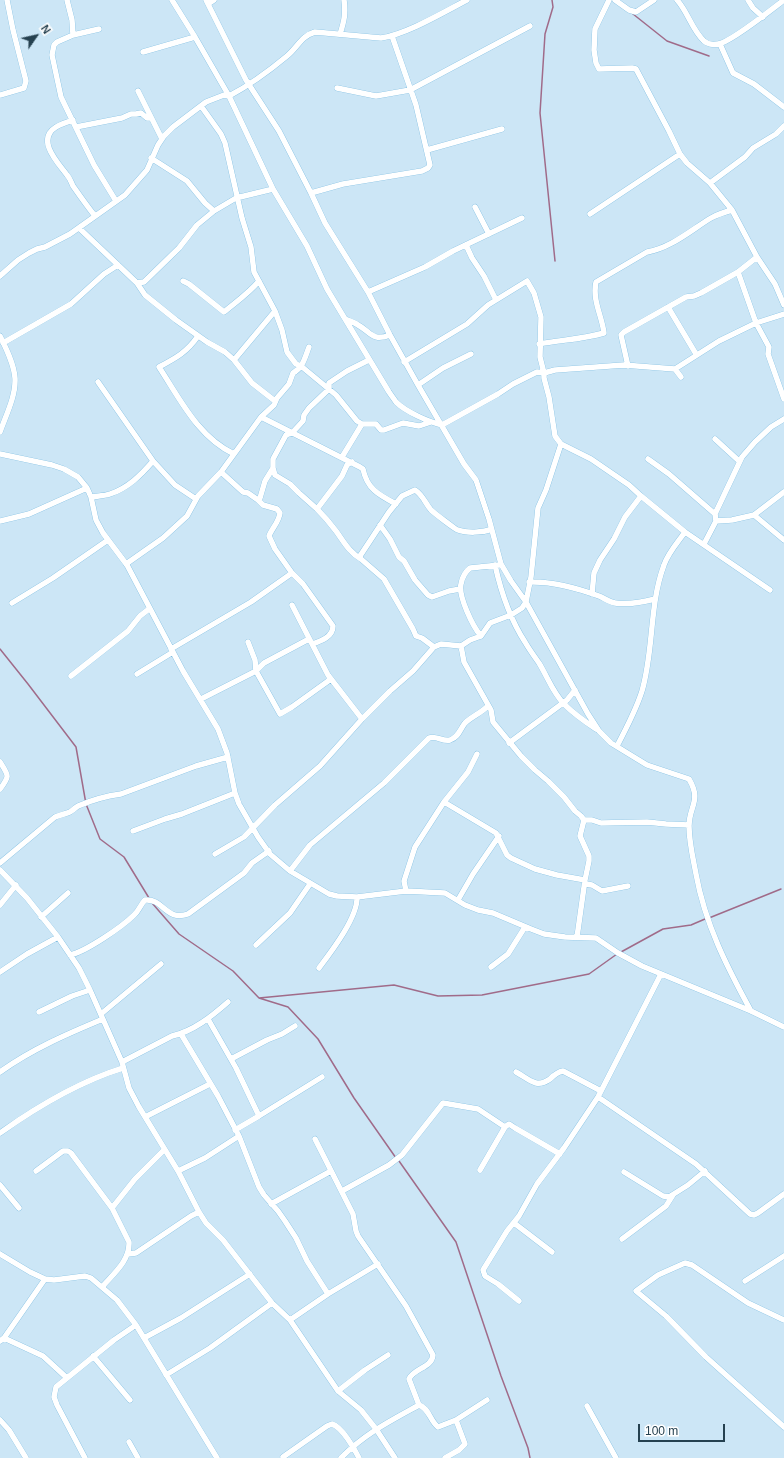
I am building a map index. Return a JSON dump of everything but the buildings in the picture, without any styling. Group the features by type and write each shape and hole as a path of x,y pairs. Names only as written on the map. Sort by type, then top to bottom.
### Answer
{"street":[{"path":"0,95 21,90 25,86 26,81 12,30 7,0"},
{"path":"67,0 72,20 73,35"},
{"path":"172,0 196,37 229,96 273,188 306,246 327,289 369,360 397,404 432,422 442,425 532,374 555,370 628,366 675,369 696,354 719,341 756,323 784,314"},
{"path":"214,0 207,2 235,59 279,131 325,223 368,292 404,362 479,486 491,529 498,565 499,581 524,642 538,662 563,704 578,717 599,731"},
{"path":"340,34 346,13 344,0"},
{"path":"0,276 18,260 37,249 45,247 70,234 125,195 147,170 162,139 173,127 201,106 216,97 224,95 229,96 250,85 289,54 304,36 315,32 381,38 392,36 467,0"},
{"path":"608,0 594,29 594,50 596,63 599,70 636,69 680,154 687,163 710,183 732,210 757,257 775,284 784,305"},
{"path":"615,0 629,10 636,12 654,0"},
{"path":"677,0 696,31 705,41 713,44 720,44 763,16 784,0"},
{"path":"748,0 753,8 763,16"},
{"path":"337,88 376,96 410,90 530,26"},
{"path":"99,29 73,35 54,45 52,55 61,97 94,165 116,201"},
{"path":"311,193 343,184 428,168 430,165 416,105 392,36"},
{"path":"144,52 196,37"},
{"path":"720,44 733,73 754,84 784,107"},
{"path":"138,91 150,118 162,139"},
{"path":"201,106 221,134 225,143 242,218 251,247 254,272 275,311 282,330 287,352 296,364 301,366 329,389 357,421 362,424 376,424 381,430 384,430 402,423 419,426 432,422"},
{"path":"76,127 122,118 131,114 141,113 147,118 150,118"},
{"path":"73,120 54,128 50,133 48,140 49,148 53,158 68,176 95,216"},
{"path":"710,183 745,157 753,148 776,134 784,126"},
{"path":"427,150 502,129"},
{"path":"590,214 680,154"},
{"path":"152,158 187,181 205,203 214,211"},
{"path":"137,283 144,282 152,275 179,248 197,225 214,211 238,198 273,188"},
{"path":"475,207 489,234"},
{"path":"539,344 591,337 604,333 597,309 596,282 647,252 655,251 667,246 713,217 732,210"},
{"path":"368,292 418,270 522,218"},
{"path":"79,228 137,283 145,295 198,336 226,352 252,383 275,401"},
{"path":"466,245 496,300"},
{"path":"628,366 621,335 624,332 686,297 697,296 738,272 757,257"},
{"path":"0,432 9,409 15,377 1,339 70,304 104,274 118,266"},
{"path":"738,272 756,323 769,347 768,354 784,399"},
{"path":"183,281 193,287 224,312 254,288 259,281"},
{"path":"404,362 467,324 496,300 527,281 534,293 541,317 539,344 540,363 544,373 555,436 561,444 591,459 613,473 685,532 770,590"},
{"path":"668,307 696,354"},
{"path":"234,360 275,311"},
{"path":"345,319 358,324 372,336 379,339 390,335"},
{"path":"198,336 188,349 176,358 159,367 183,407 207,436 222,449 234,454"},
{"path":"126,564 162,538 187,516 198,496 221,472 261,417 272,408 275,401 289,384 293,373 299,370 309,347"},
{"path":"418,385 443,368 471,354"},
{"path":"369,360 347,371 332,381 329,389 309,408 304,415 303,421 292,433 286,436 273,459 273,468 275,475 290,484 317,509 336,531 347,548 384,579 416,636 422,638 434,647"},
{"path":"675,369 681,377"},
{"path":"98,382 140,445 153,461 175,484 196,499"},
{"path":"261,417 352,462 363,469 364,475 373,491 396,504"},
{"path":"704,544 716,521 715,514 739,462 755,442 784,419"},
{"path":"342,457 362,424"},
{"path":"715,440 739,462"},
{"path":"215,854 244,837 253,829 263,816 320,766 362,719 413,671 434,647 441,644 461,646 470,640 481,636 490,623 512,615 522,608 526,602 530,582 538,508 546,490 561,444"},
{"path":"0,454 64,469 78,477 87,488 91,497 96,520 108,540 126,564 172,651 218,729 228,757 235,793 253,829 270,854 290,871 329,894 357,897 406,891 445,893 478,910 494,913 544,934 596,938 618,954 642,966 751,1011 784,1028"},
{"path":"648,459 669,474 715,514"},
{"path":"91,497 109,495 126,486 140,477 153,461"},
{"path":"317,509 342,476 347,464 352,462"},
{"path":"258,500 265,481 273,468"},
{"path":"201,699 256,671 264,663 310,642 328,637 332,632 333,626 303,584 292,573 275,549 269,536 271,530 280,519 280,513 277,509 263,505 248,492 243,492 221,472"},
{"path":"0,521 29,514 87,488"},
{"path":"361,560 361,552 389,512 402,496 415,490 419,493 430,509 457,530 482,532 491,529"},
{"path":"716,521 732,520 754,515 784,492"},
{"path":"592,594 594,573 600,560 614,539 625,517 641,496"},
{"path":"754,515 784,540"},
{"path":"380,525 390,539 399,557 404,561 428,595 432,597 460,589"},
{"path":"617,746 630,721 642,691 647,667 655,599 664,564 685,532"},
{"path":"12,604 108,540"},
{"path":"481,636 470,620 460,589 461,584 464,575 470,568 498,565"},
{"path":"498,565 508,576 526,602 588,714 606,739 647,765 690,779 694,788 695,796 689,824 696,876 704,909 724,961 751,1011"},
{"path":"136,674 251,602 292,573"},
{"path":"499,581 508,576"},
{"path":"530,582 548,583 592,594 616,604 636,603 655,599"},
{"path":"292,605 310,642 331,679 362,719"},
{"path":"71,676 128,631 140,616 149,609"},
{"path":"248,642 255,660 256,671 280,714 331,679"},
{"path":"461,646 464,662 490,710 492,722 509,743 535,770 551,783 584,820 592,820 601,823 647,822 689,824"},
{"path":"509,743 563,704 575,690"},
{"path":"290,871 310,845 384,783 429,738 433,737 447,740 452,739 469,719 488,706"},
{"path":"406,891 404,882 415,847 444,802 468,772 476,754"},
{"path":"0,863 55,817 70,812 77,807 93,801 121,794 196,766 228,757"},
{"path":"0,762 8,776 8,779 0,789"},
{"path":"133,831 235,793"},
{"path":"444,802 494,831 507,855 535,869 557,875 565,875 592,885 602,891 628,886"},
{"path":"577,937 589,861 580,836 584,820"},
{"path":"458,900 498,836"},
{"path":"70,955 78,954 135,915 140,905 145,900 153,900 166,911 177,916 188,914 244,873 252,863 269,851"},
{"path":"0,870 16,885 58,937 70,955 90,990 102,1016 122,1062 129,1088 164,1150 178,1171 206,1223 223,1240 272,1303 290,1320 338,1391 361,1410 376,1429 395,1458"},
{"path":"256,945 290,913 310,884"},
{"path":"0,905 16,885"},
{"path":"41,917 68,893"},
{"path":"319,968 337,944 348,924 357,902 357,897"},
{"path":"491,967 508,954 525,927"},
{"path":"0,972 27,954 58,937"},
{"path":"0,1072 43,1045 102,1016 161,964"},
{"path":"518,1301 498,1284 485,1276 483,1272 484,1267 514,1223 537,1184 560,1154 599,1094 662,974"},
{"path":"39,1012 72,996 90,990"},
{"path":"122,1062 172,1036 181,1034 208,1019 228,1002"},
{"path":"208,1019 231,1059 259,1116"},
{"path":"231,1059 295,1026"},
{"path":"181,1034 239,1136 264,1196 278,1211 296,1238 307,1261 328,1294"},
{"path":"0,1133 41,1104 93,1078 123,1068"},
{"path":"516,1072 537,1084 541,1084 563,1071 599,1094 705,1171 746,1211 754,1215 784,1194"},
{"path":"235,1130 322,1077"},
{"path":"145,1117 210,1084"},
{"path":"342,1192 402,1156 443,1103 478,1109 505,1128"},
{"path":"480,1170 505,1128 509,1124 560,1154"},
{"path":"178,1171 205,1158 239,1136"},
{"path":"315,1139 353,1214 356,1232 406,1306 433,1355 430,1363 410,1376 409,1379 419,1405 424,1407 434,1424 438,1427 456,1420 487,1400"},
{"path":"112,1208 135,1179 164,1150"},
{"path":"36,1171 63,1151 68,1151 84,1169 112,1208 129,1242 128,1254 117,1270 102,1286"},
{"path":"271,1204 331,1171"},
{"path":"622,1239 666,1206 673,1195 705,1171"},
{"path":"624,1172 663,1196 669,1197 673,1195"},
{"path":"0,1185 19,1208"},
{"path":"128,1254 136,1252 199,1212"},
{"path":"514,1223 552,1252"},
{"path":"0,1254 45,1279 54,1280 85,1276 91,1278 117,1300 136,1325 217,1458"},
{"path":"746,1281 784,1256"},
{"path":"784,1320 748,1303 692,1265 685,1263 658,1275 636,1291 666,1316 706,1356 784,1427"},
{"path":"290,1320 328,1294 378,1264"},
{"path":"144,1338 181,1318 250,1274"},
{"path":"45,1279 2,1339 43,1356 67,1378"},
{"path":"166,1375 210,1348 272,1303"},
{"path":"85,1458 54,1397 56,1387 81,1368 93,1356 136,1325"},
{"path":"338,1391 365,1370 388,1355"},
{"path":"93,1356 130,1400"},
{"path":"341,1458 352,1446 376,1429 419,1405"},
{"path":"587,1406 616,1458"},
{"path":"0,1420 9,1430 26,1458"},
{"path":"445,1458 459,1450 465,1444 456,1420"},
{"path":"283,1457 332,1424 338,1427 359,1458"},
{"path":"129,1442 138,1458"}],"waterway":[{"path":"552,0 553,7 545,34 540,113 555,261"},
{"path":"633,14 667,41 709,56"},
{"path":"0,649 76,747 86,804 100,839 124,857 149,898"},
{"path":"709,918 781,889"},
{"path":"152,903 179,934 233,971 259,998 288,1007 318,1039 354,1098 396,1158"},
{"path":"621,952 663,929 691,925 705,919"},
{"path":"259,998 394,985 438,996 482,995 589,974 617,954"},
{"path":"399,1161 456,1242 501,1376 528,1448 530,1458"}]}
